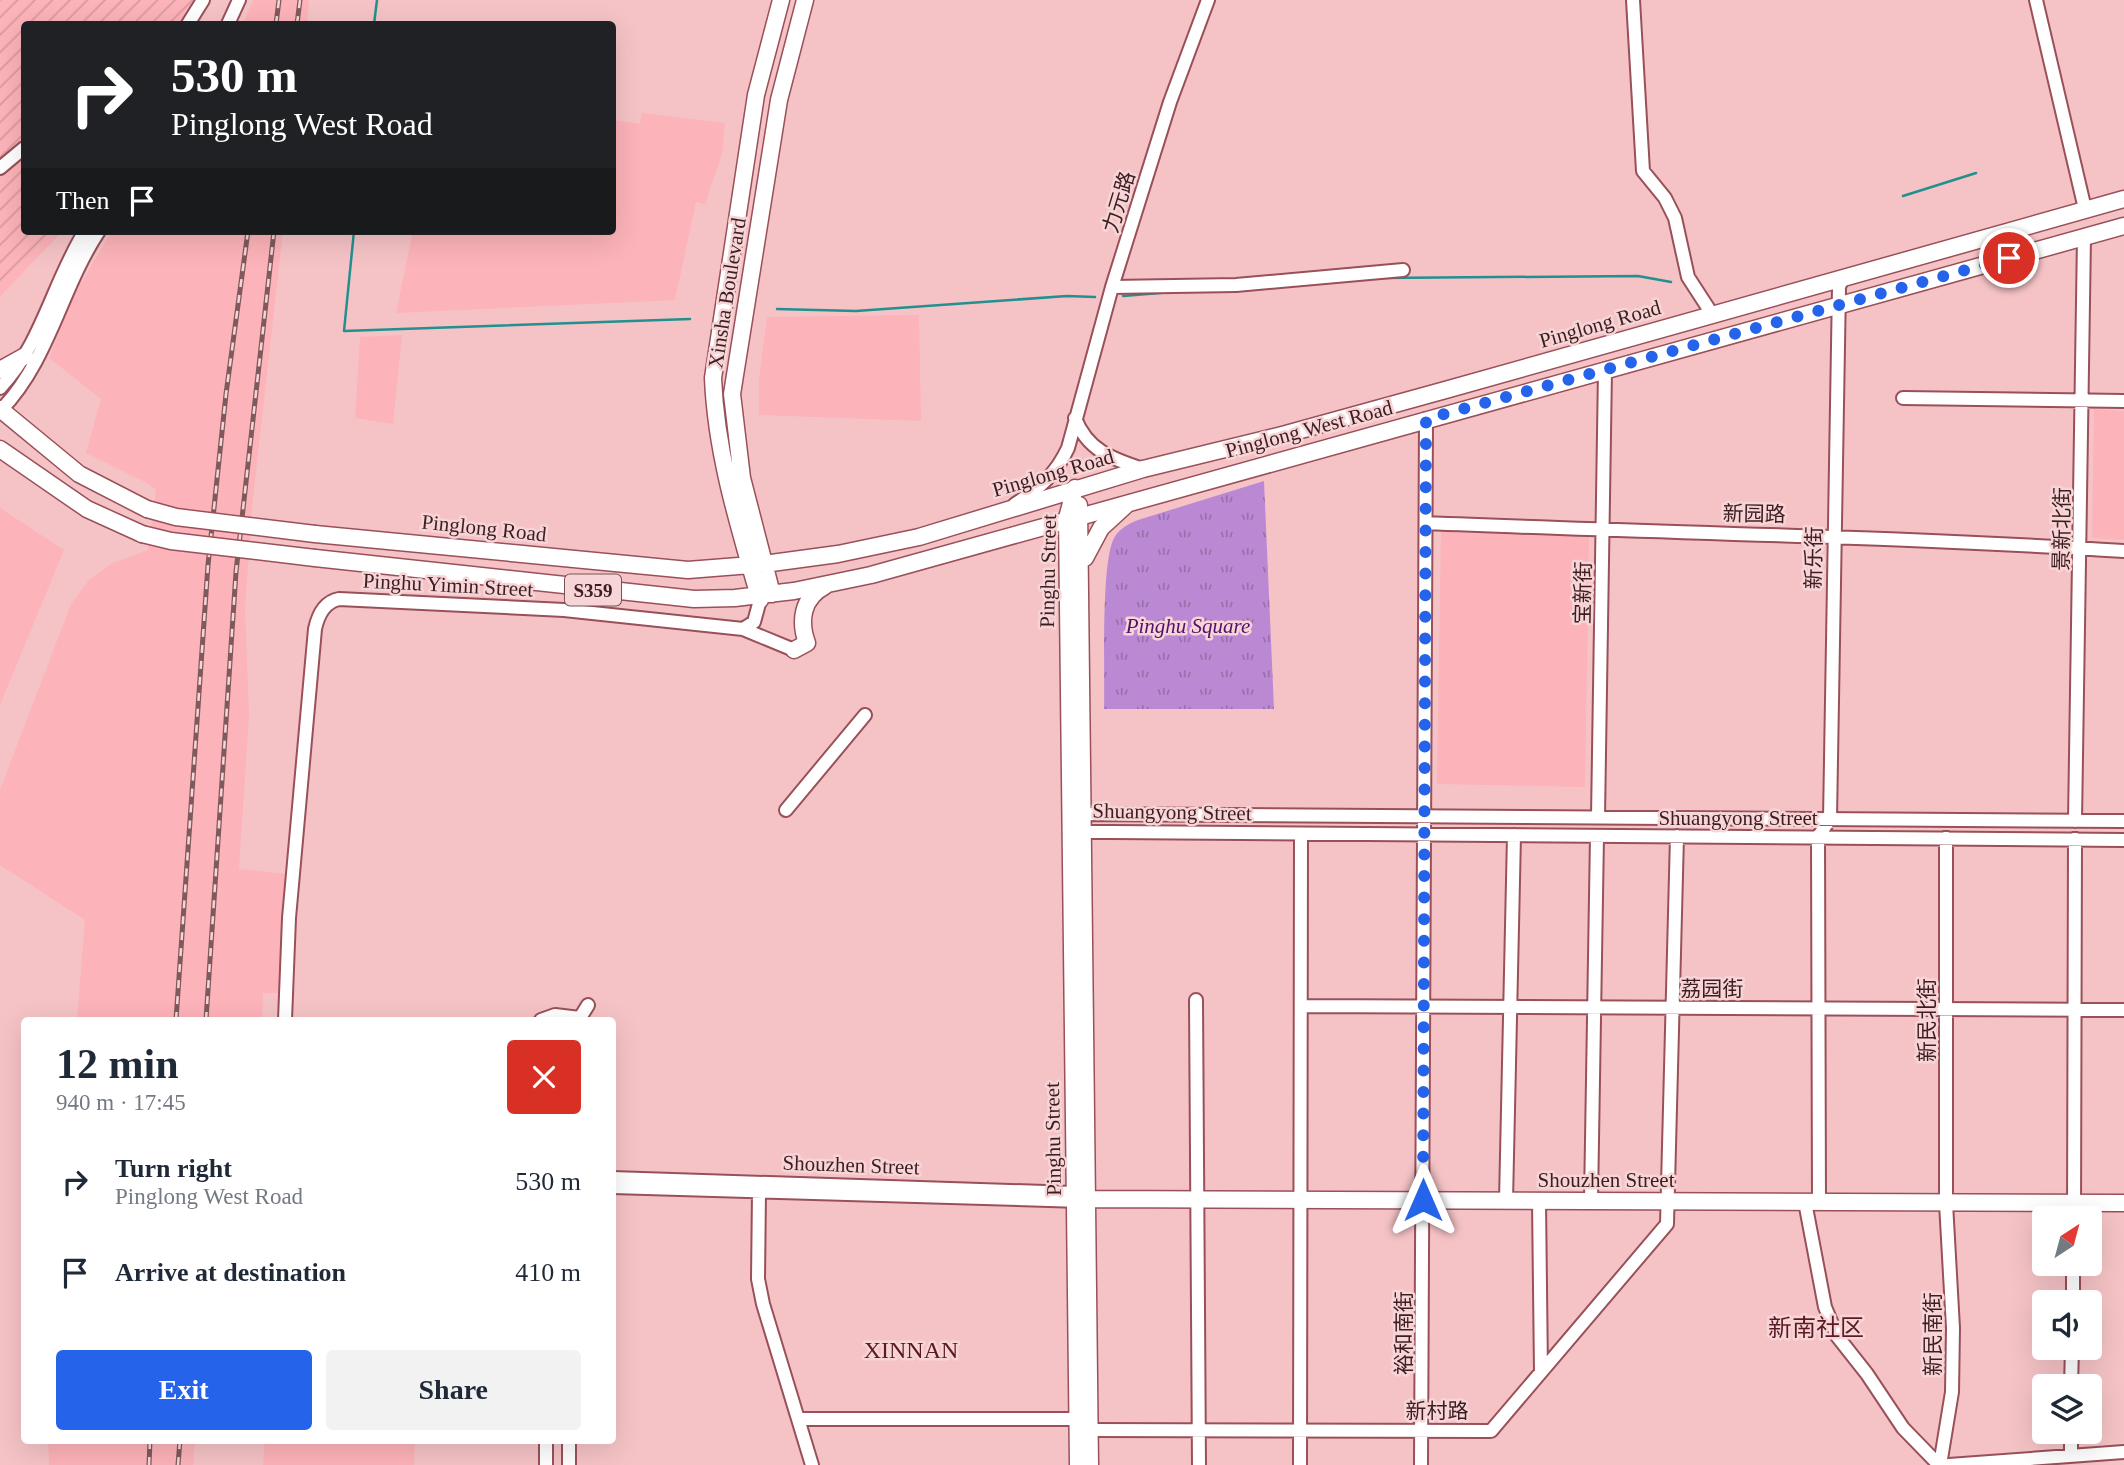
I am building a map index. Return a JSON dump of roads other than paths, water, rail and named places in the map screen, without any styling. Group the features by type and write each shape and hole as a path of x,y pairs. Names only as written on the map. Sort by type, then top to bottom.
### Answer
{"main road":[{"name":"Xinsha Boulevard","path":"764,596 727,483 713,403 713,378 756,95 781,0"},
{"name":"Xinsha Boulevard","path":"756,565 732,394 779,100 805,0"},
{"name":"Pinglong Road","path":"0,410 79,474 147,509 176,517 315,534 688,570 756,565 919,537 1075,488 1311,428 2124,199"},
{"name":"Pinglong West Road","path":"828,585 2124,226"},
{"path":"0,370 25,356"},
{"name":"S359","path":"0,449 75,502 142,534 171,541 648,596 694,599 764,596 828,585"},
{"name":"Pinghu Street","path":"1075,488 1079,1198 1083,1424 1090,1465"},
{"path":"1082,567 1101,528 1122,506 1137,499"},
{"name":"Pinghu Street","path":"1074,516 1082,567 1077,814 1084,832 1079,1198"},
{"path":"800,647 804,608 818,590 828,585"},
{"name":"Shouzhen Street","path":"1079,1198 1946,1203 2032,1208"},
{"name":"Shouzhen Street","path":"2102,1206 2124,1203"},
{"name":"Pinghu Street","path":"1077,1465 1083,1424"}],"street":[{"path":"190,21 202,0"},
{"path":"229,21 239,0"},
{"name":"力元路","path":"1009,507 1033,493 1060,467 1068,448 1112,287 1170,102 1208,0"},
{"path":"1633,0 1643,171 1665,198 1675,218 1688,277 1712,314"},
{"path":"2036,0 2085,209"},
{"path":"0,168 21,150"},
{"path":"0,388 25,356 83,235"},
{"path":"0,410 29,374 73,275 97,235"},
{"name":"景新北街","path":"2075,821 2082,548 2084,237"},
{"path":"1112,287 1236,285 1403,270"},
{"name":"新乐街","path":"1830,819 1833,535 1839,305 1843,277"},
{"name":"宝新街","path":"1598,817 1605,370"},
{"path":"1903,398 2083,398 2124,401"},
{"path":"1075,418 1080,432 1104,455 1143,469"},
{"name":"裕和南街","path":"1421,1465 1426,419"},
{"name":"新园路","path":"1426,523 1604,531 1833,535 2124,551"},
{"path":"743,629 754,622 764,596"},
{"name":"Pinghu Yimin Street","path":"285,1017 291,892 315,629 327,604 339,599 564,610 743,629 800,647"},
{"path":"786,810 865,715"},
{"name":"Shuangyong Street","path":"1077,814 2124,821"},
{"path":"1830,819 1818,837 1819,1009 1812,1202 1825,1307 1837,1336 1867,1374 1903,1428 1940,1465"},
{"name":"Shuangyong Street","path":"1084,832 2124,840"},
{"path":"1300,1465 1301,834"},
{"path":"1506,1201 1514,835"},
{"path":"1591,1201 1597,836"},
{"name":"新村路","path":"797,1419 1083,1424 1198,1430 1490,1431 1667,1224 1677,836"},
{"name":"新民北街","path":"1946,838 1946,1203"},
{"path":"2074,1206 2075,839"},
{"path":"1196,1000 1199,1465"},
{"path":"581,1017 588,1005"},
{"name":"荔园街","path":"1301,1006 2124,1010"},
{"path":"548,1017 555,1014 570,1017"},
{"name":"Shouzhen Street","path":"616,1180 1079,1198"},
{"name":"Shouzhen Street","path":"616,1180 759,1192 1079,1198"},
{"path":"759,1192 758,1279 762,1304 812,1465"},
{"path":"1539,1201 1541,1372"},
{"name":"新民南街","path":"1940,1465 1952,1392 1952,1264 1946,1203"},
{"path":"546,1444 546,1465"},
{"path":"569,1444 569,1465"},
{"path":"2071,1444 2071,1456"},
{"path":"1949,1465 2124,1452"}],"waterway":[{"path":"374,21 377,0"},
{"path":"1903,196 1976,173"},
{"path":"354,235 344,331 690,319"},
{"path":"1381,278 1638,276 1671,282"},
{"path":"1123,296 1172,292"},
{"path":"777,309 856,311 1067,296 1095,297"}],"railway":[{"path":"276,21 279,0"},
{"path":"297,21 300,0"},
{"path":"176,1017 208,565 226,394 247,235"},
{"path":"206,1017 236,572 274,235"},
{"path":"149,1465 150,1444"},
{"path":"178,1465 180,1444"}],"district":[{"name":"新南社区","path":"1816,1328"},
{"name":"XINNAN","path":"911,1350"}],"park label":[{"name":"Pinghu Square","path":"1188,626"}]}
